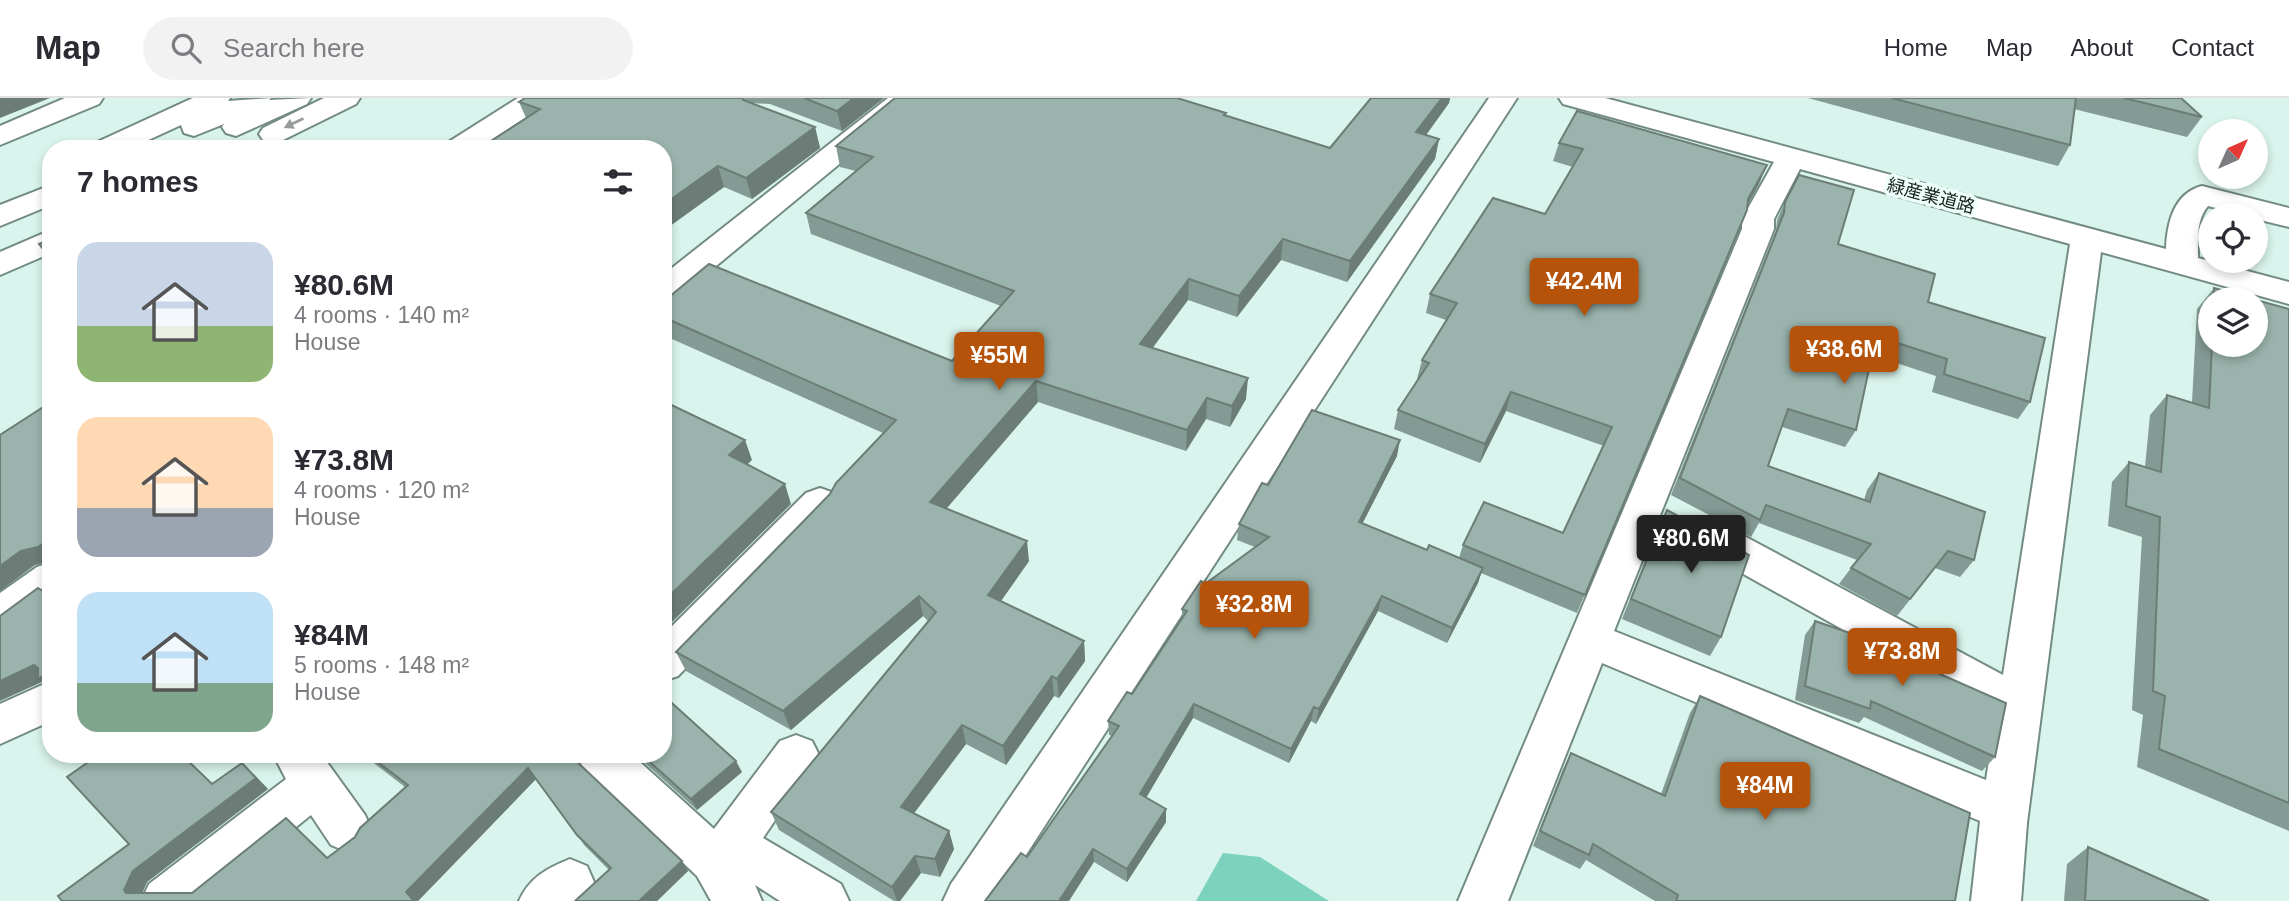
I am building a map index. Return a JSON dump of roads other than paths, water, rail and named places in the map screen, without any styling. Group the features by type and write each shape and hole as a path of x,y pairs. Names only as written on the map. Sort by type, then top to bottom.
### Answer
{"street":[{"path":"0,136 89,98"},
{"path":"125,140 216,98"},
{"path":"167,140 257,98"},
{"path":"209,140 297,98"},
{"path":"260,140 346,98"},
{"path":"471,140 537,98"},
{"path":"968,901 1503,98"},
{"name":"緑産業道路","path":"1573,98 2289,293"},
{"path":"672,284 834,140 891,101"},
{"path":"1483,901 1758,229 1758,219 1791,157"},
{"path":"0,197 42,178"},
{"path":"2182,264 2183,222 2189,205 2202,195 2289,218"},
{"path":"0,217 42,198"},
{"path":"7,253 42,223"},
{"path":"1996,901 2005,809 2087,238"},
{"path":"7,253 42,243"},
{"path":"7,253 42,274"},
{"path":"1646,502 2020,706"},
{"path":"672,654 820,503"},
{"path":"0,615 42,585"},
{"path":"1590,640 2005,809"},
{"path":"0,725 42,704"},
{"path":"722,852 796,755"},
{"path":"609,763 722,852 824,901"},
{"path":"166,901 305,769 348,830"},
{"path":"722,852 737,901"}]}
